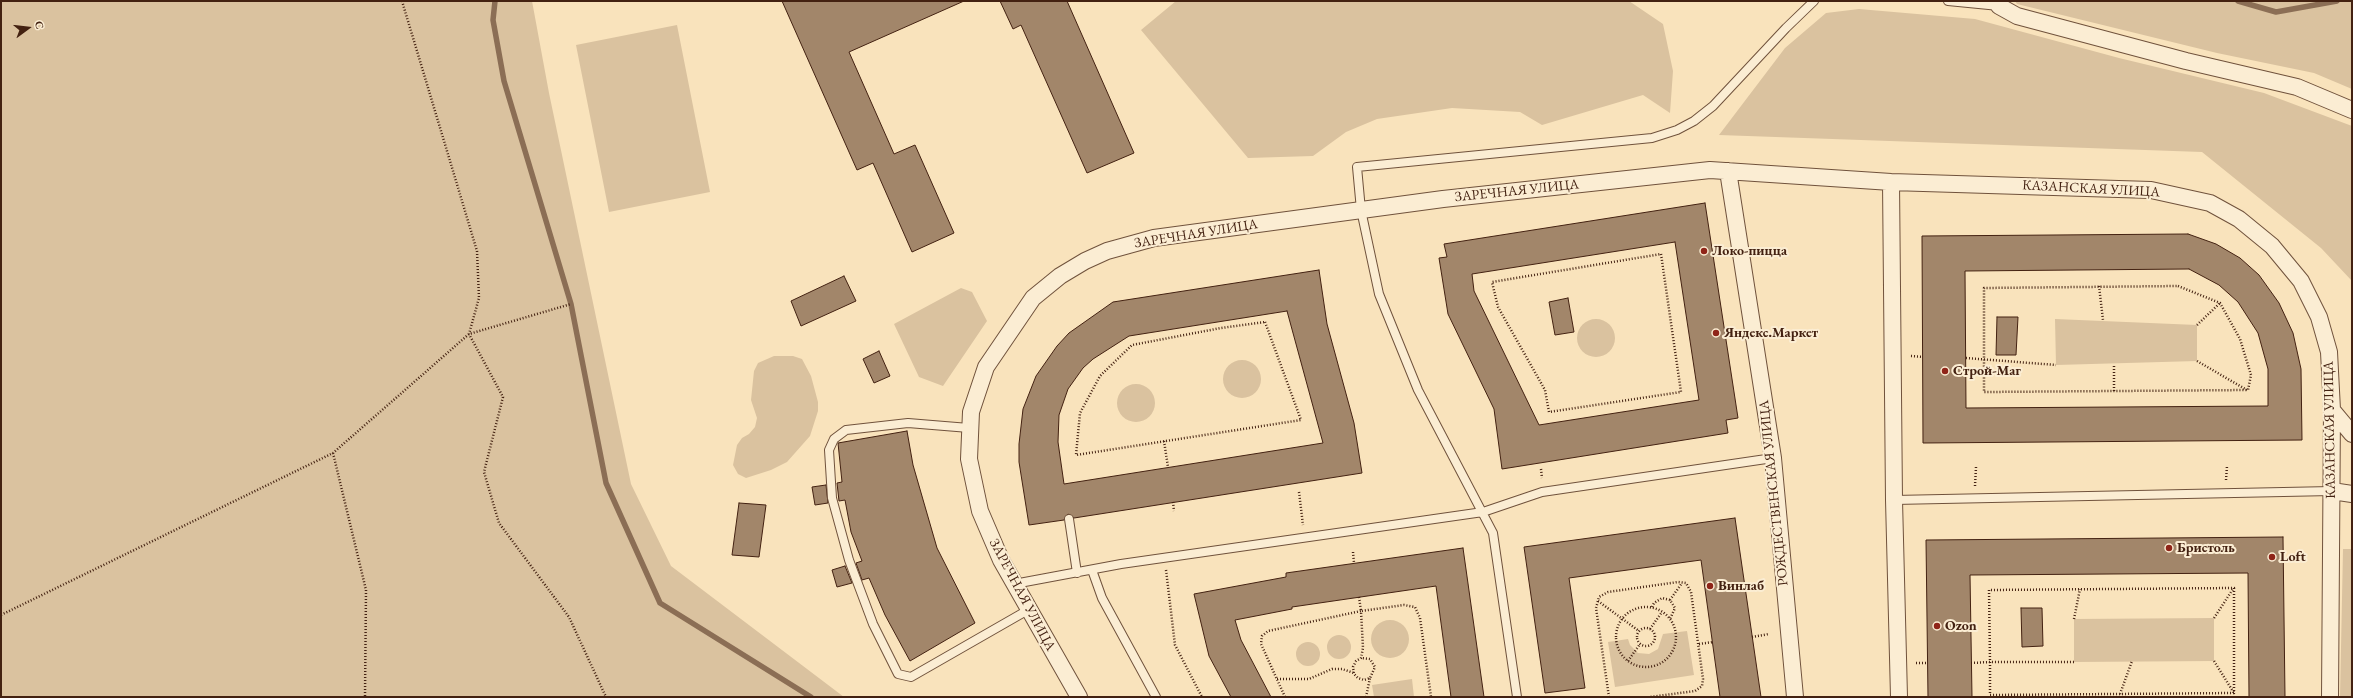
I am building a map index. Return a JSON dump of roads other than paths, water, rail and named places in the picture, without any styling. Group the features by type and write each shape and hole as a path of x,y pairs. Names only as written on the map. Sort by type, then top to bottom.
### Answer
{"street":[{"path":"1998,3 2017,16 2050,26 2297,87 2352,110"},
{"name":"ЗАРЕЧНАЯ УЛИЦА","path":"1079,697 1028,610 1001,560 980,511 969,459 969,428 971,412 986,367 1033,298 1060,276 1085,261 1107,251 1154,238 1443,199 1702,170 1812,176"},
{"name":"РОЖДЕСТВЕНСКАЯ УЛИЦА","path":"1728,171 1773,458 1795,697"},
{"name":"КАЗАНСКАЯ УЛИЦА","path":"1812,176 1891,182 2151,190 2210,203 2239,219 2272,246 2301,281 2319,317 2329,352 2332,410 2330,697"},
{"path":"1891,182 1894,500 1899,697"},
{"path":"2332,410 2352,434"},
{"path":"2332,491 2352,494"}],"lane":[{"path":"1517,697 1493,533 1418,390 1379,294 1361,210 1357,167 1652,138 1677,130 1694,121 1713,106 1786,28 1814,1"},
{"path":"1948,1 1998,3"},
{"path":"969,428 908,423 846,430 834,439 829,450 832,498 849,560 873,624 898,674 911,677 1028,610"},
{"path":"1014,584 1165,558 1483,512 1542,492 1773,458"},
{"path":"1894,500 2332,491"},
{"path":"1069,519 1077,573"},
{"path":"1092,570 1102,598 1156,697"}],"waterway":[{"path":"495,1 493,20 504,81 571,304 606,483 660,603 811,697"},
{"path":"2238,1 2276,12 2337,1"}],"place":[{"name":"Локо-пицца","path":"1704,251"},
{"name":"Яндекс.Маркет","path":"1716,333"},
{"name":"Строй-Маг","path":"1945,371"},
{"name":"Бристоль","path":"2169,548"},
{"name":"Loft","path":"2272,557"},
{"name":"Винлаб","path":"1710,586"},
{"name":"Ozon","path":"1937,626"}]}
